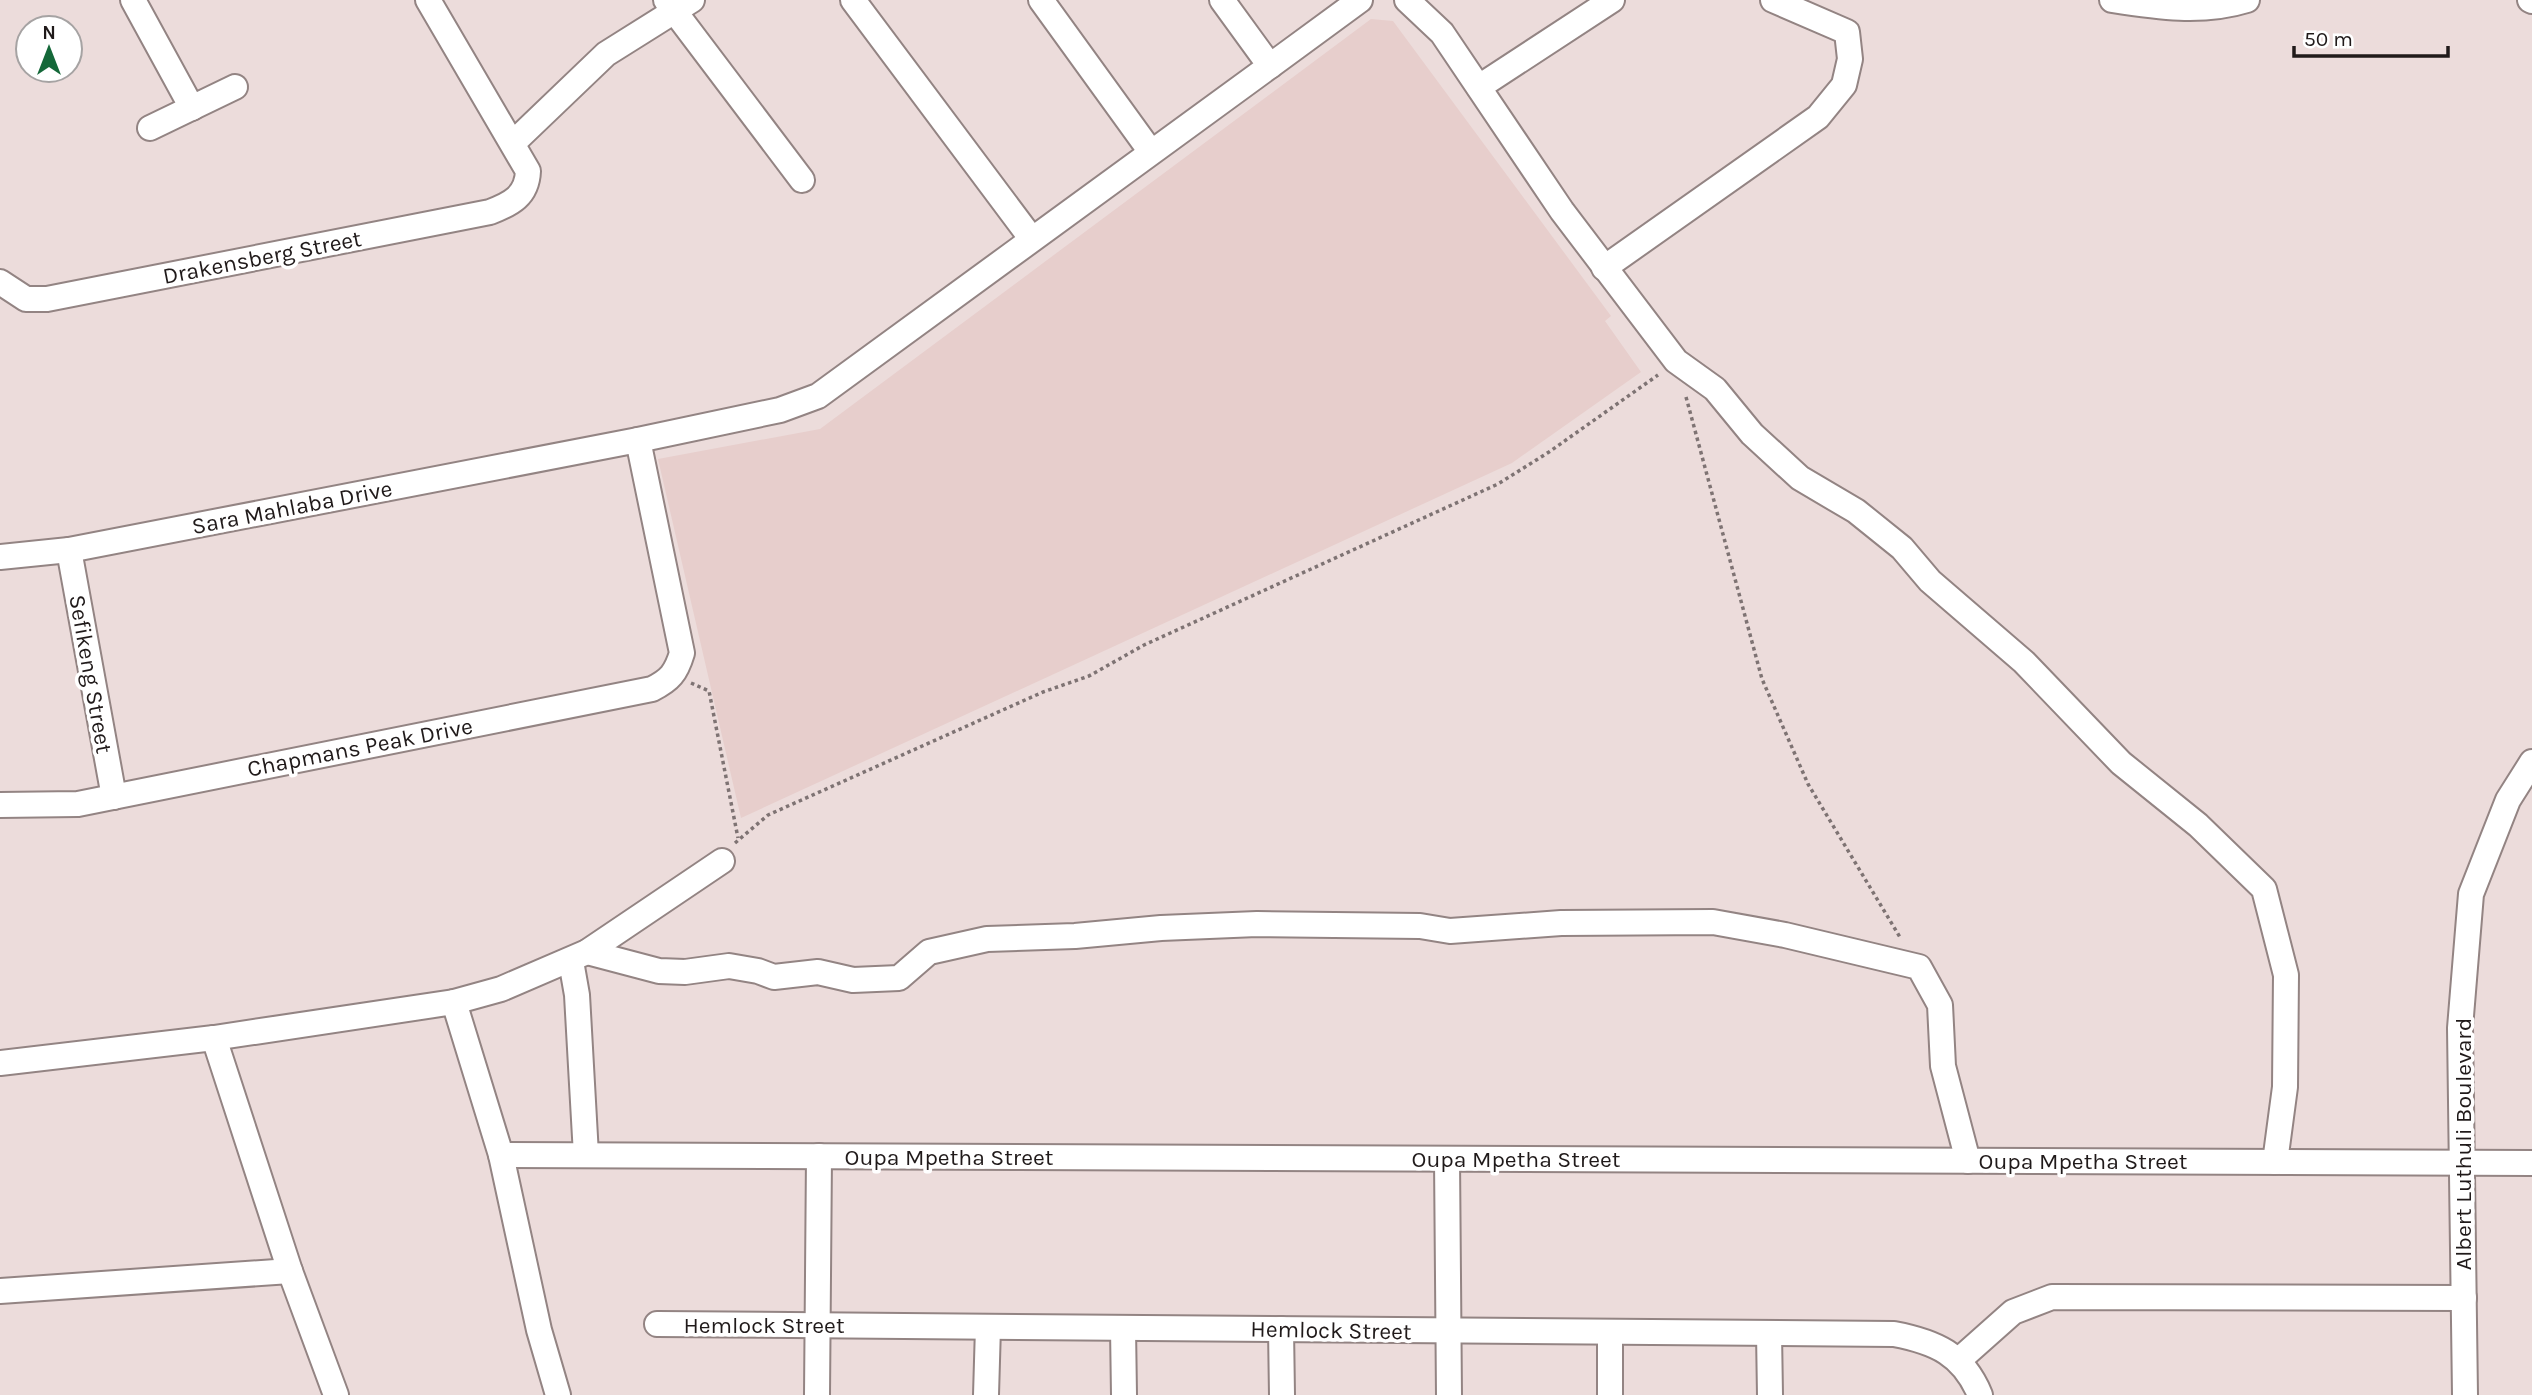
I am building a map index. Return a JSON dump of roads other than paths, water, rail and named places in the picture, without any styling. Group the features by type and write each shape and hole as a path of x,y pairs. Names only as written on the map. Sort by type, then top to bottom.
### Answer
{"street":[{"path":"134,0 192,108"},
{"path":"428,0 513,143 606,54 677,4 802,180"},
{"path":"853,0 1031,238"},
{"path":"1041,0 1151,152"},
{"path":"1222,0 1270,66"},
{"name":"Sara Mahlaba Drive","path":"0,557 69,550 638,440 780,410 818,396 1360,0"},
{"path":"1407,0 1442,33 1604,268 1676,361 1715,389 1752,434 1800,478 1856,511 1902,548 1930,581 2024,662 2121,763 2198,825 2264,890 2286,975 2285,1087 2275,1162"},
{"path":"1479,88 1612,0"},
{"path":"1604,268 1781,146 1818,117 1844,85 1850,59 1847,32 1773,0"},
{"path":"2112,0 2173,9 2230,5 2247,0"},
{"path":"150,128 236,88"},
{"name":"Drakensberg Street","path":"0,282 26,299 69,296 490,212 511,204 523,192 528,171 513,143"},
{"name":"Chapmans Peak Drive","path":"0,805 54,806 114,797 652,689 669,681 682,653 680,635 638,440"},
{"name":"Sefikeng Street","path":"69,550 114,797"},
{"name":"Albert Luthuli Boulevard","path":"2465,1395 2460,1028 2471,894 2508,800 2532,762"},
{"path":"0,1063 214,1038 454,1002 501,989 579,956 722,861"},
{"path":"579,956 660,971 685,972 729,967 758,971 774,977 818,972 853,980 899,978 929,952 987,939 1075,936 1161,928 1257,924 1420,926 1450,930 1649,921 1740,925 1919,967 1940,1005 1943,1066 1968,1161"},
{"path":"579,956 577,995 586,1155"},
{"path":"454,1002 501,1155 538,1330 558,1395"},
{"path":"214,1038 290,1271 336,1395"},
{"name":"Oupa Mpetha Street","path":"501,1155 2532,1163"},
{"path":"817,1395 819,1156"},
{"path":"1447,1159 1449,1395"},
{"path":"0,1292 290,1271"},
{"path":"1959,1360 2013,1312 2052,1297 2464,1298"},
{"name":"Hemlock Street","path":"657,1324 1894,1335 1920,1339 1959,1360 1971,1375 1980,1395"},
{"path":"986,1395 988,1327"},
{"path":"1123,1328 1124,1395"},
{"path":"1281,1329 1282,1395"},
{"path":"1610,1332 1610,1395"},
{"path":"1769,1334 1770,1395"}]}
